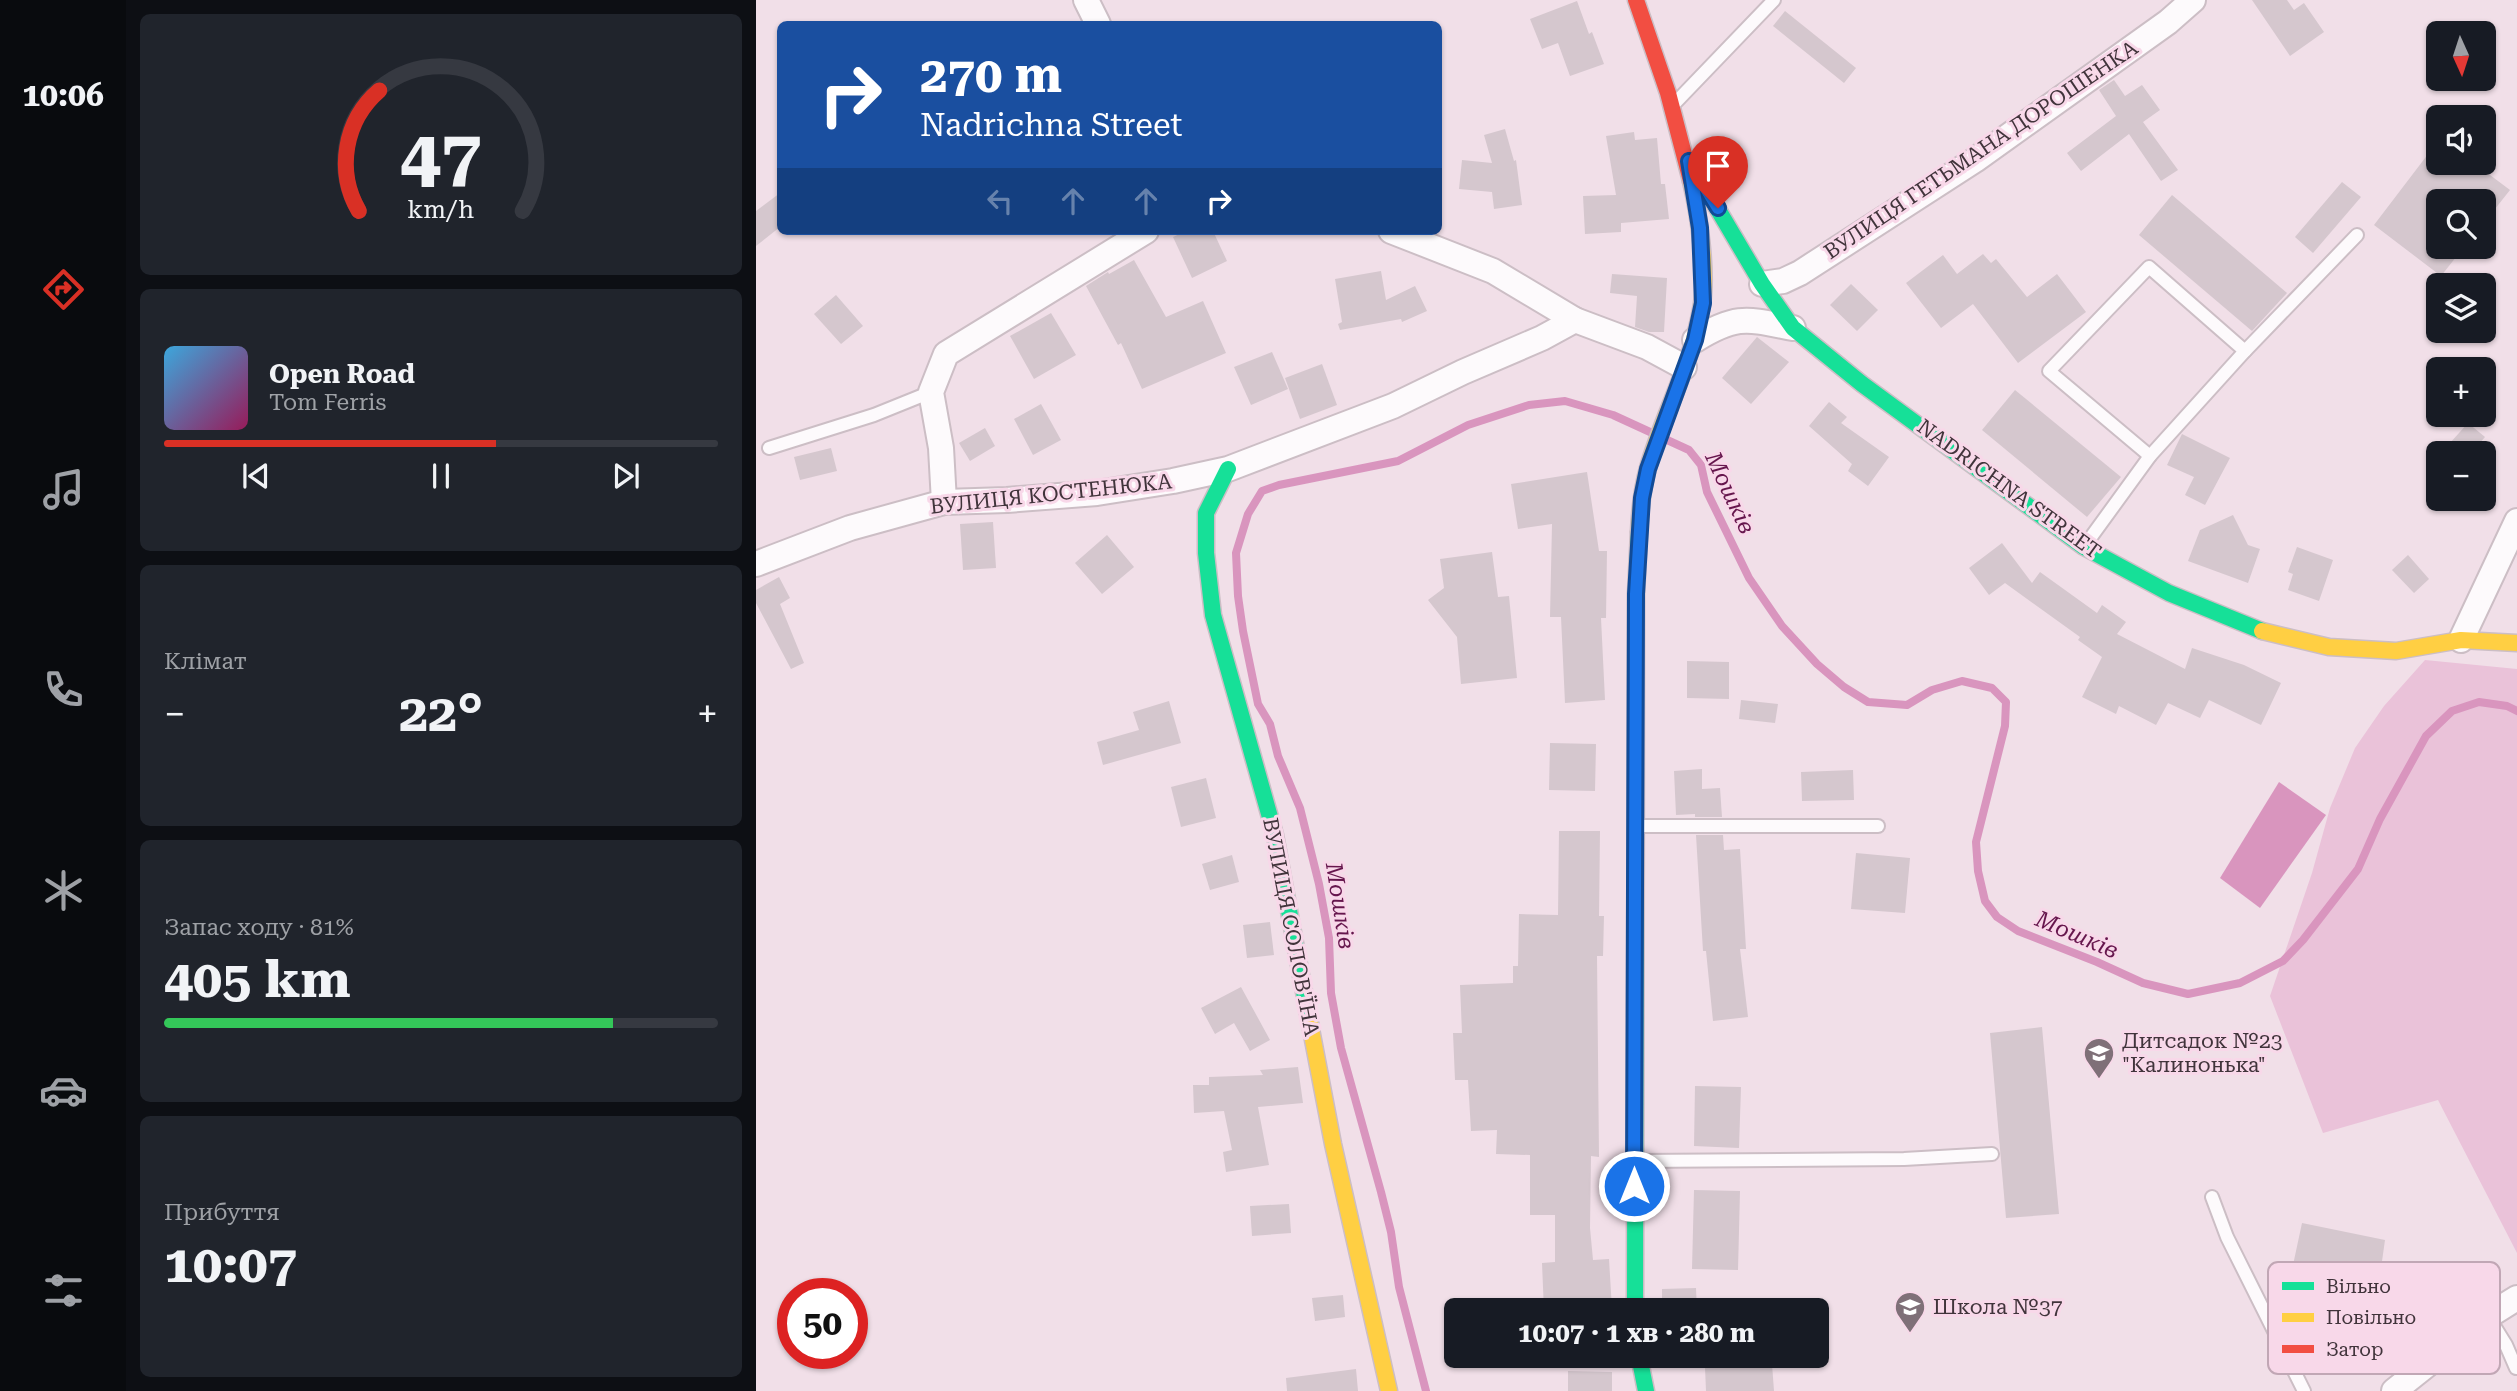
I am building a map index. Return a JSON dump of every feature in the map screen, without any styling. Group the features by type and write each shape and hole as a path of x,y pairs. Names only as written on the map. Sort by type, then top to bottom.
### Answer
{"street":[{"path":"1086,0 1096,21"},
{"path":"1635,1298 1636,594 1642,498 1648,469 1695,340 1703,303 1700,228 1689,161 1673,105 1636,0"},
{"name":"ВУЛИЦЯ ГЕТЬМАНА ДОРОШЕНКА","path":"1762,284 1783,281 1800,273 1975,160 2168,22 2193,0"},
{"name":"NADRICHNA STREET","path":"1689,161 1762,284 1793,328 1862,384 2084,547 2169,593 2253,629 2329,646 2396,651 2461,640 2517,643"},
{"path":"944,502 941,447 931,392 946,354 1139,235"},
{"path":"1401,235 1493,271 1575,320 1647,347 1684,367"},
{"path":"1695,340 1720,325 1749,319 1793,328"},
{"name":"ВУЛИЦЯ КОСТЕНЮКА","path":"756,564 850,528 944,502 1097,493 1228,469 1393,406 1542,338 1575,320"},
{"name":"ВУЛИЦЯ СОЛОВ'ЇНА","path":"1228,469 1206,513 1206,553 1213,615 1275,835 1333,1144 1390,1391"},
{"path":"2461,640 2517,521"},
{"path":"2500,1309 2517,1298"},
{"path":"1641,1368 1646,1391"},
{"path":"2394,1391 2415,1374"}],"lane":[{"path":"1673,105 1774,0"},
{"path":"2084,547 2150,456 2245,351 2357,235"},
{"path":"2150,456 2049,370 2149,267 2245,351"},
{"path":"769,448 874,415 931,392"},
{"path":"1635,826 1878,826"},
{"path":"1633,1161 1904,1159 1992,1154"},
{"path":"2212,1197 2227,1237 2268,1319"},
{"path":"2500,1335 2517,1368"},
{"path":"2296,1374 2304,1391"}],"shaded area":[{"path":"2425,660 2517,669 2517,1253 2438,1100 2323,1133 2270,996 2312,873 2330,808 2355,748 2384,706"},
{"path":"2279,782 2326,815 2260,908 2220,878"}],"building":[{"path":"2252,0 2287,0 2294,10 2304,3 2324,32 2290,56"},
{"path":"1577,1 1604,64 1570,76 1558,43 1542,49 1530,19"},
{"path":"1785,11 1856,68 1844,83 1773,26"},
{"path":"2114,80 2125,96 2142,85 2160,110 2143,122 2178,170 2161,181 2129,134 2081,171 2067,153 2116,116 2099,90"},
{"path":"1505,129 1514,161 1516,160 1522,205 1494,209 1492,192 1459,189 1462,160 1492,163 1484,135"},
{"path":"1634,132 1635,140 1657,138 1661,184 1665,184 1669,219 1621,223 1621,232 1585,234 1583,196 1616,195 1606,136"},
{"path":"2426,157 2426,175 2490,175 2510,190 2496,208 2496,189 2426,189 2426,259 2454,259 2443,273 2437,273 2374,225"},
{"path":"2342,182 2361,197 2313,253 2295,237"},
{"path":"777,195 777,229 756,246 756,211"},
{"path":"2172,195 2287,293 2252,331 2139,235"},
{"path":"1215,235 1227,261 1192,278 1173,237"},
{"path":"1983,254 1991,263 1996,259 2027,297 2057,274 2086,312 2018,363 1973,304 1941,328 1906,283 1943,255 1957,274"},
{"path":"1134,260 1166,317 1203,301 1226,353 1142,389 1121,343 1118,345 1086,286"},
{"path":"1381,271 1386,300 1415,286 1427,311 1402,322 1401,319 1340,330 1338,324 1342,322 1335,279"},
{"path":"1612,274 1667,278 1664,332 1649,332 1635,327 1637,296 1610,293"},
{"path":"1851,284 1878,310 1857,331 1830,305"},
{"path":"836,295 863,326 841,344 814,314"},
{"path":"1051,313 1076,355 1034,379 1010,336"},
{"path":"1757,337 1789,362 1751,404 1722,378"},
{"path":"1272,352 1288,389 1251,405 1234,367"},
{"path":"1322,364 1337,405 1300,419 1285,378"},
{"path":"2015,390 2121,477 2087,517 1982,430"},
{"path":"1829,402 1847,417 1841,423 1889,457 1868,486 1848,471 1852,464 1809,426"},
{"path":"1041,404 1061,440 1033,455 1014,419"},
{"path":"2464,427 2473,427 2485,437 2482,441 2452,441"},
{"path":"985,428 995,446 970,461 959,443"},
{"path":"2182,434 2230,458 2205,505 2185,495 2194,477 2167,465"},
{"path":"831,448 837,471 800,480 794,457"},
{"path":"1587,472 1599,551 1607,551 1606,618 1601,618 1605,700 1565,703 1561,617 1550,617 1552,524 1518,529 1511,484"},
{"path":"2233,515 2248,545 2260,549 2248,583 2188,561 2200,530"},
{"path":"993,522 996,568 963,570 960,524"},
{"path":"1107,535 1134,567 1102,594 1075,563"},
{"path":"2002,543 2032,583 2040,572 2097,613 2102,605 2126,622 2117,634 2185,669 2192,648 2244,665 2281,683 2261,725 2209,700 2200,718 2168,703 2156,725 2119,706 2116,714 2082,697 2102,657 2078,640 2080,637 2005,583 1989,595 1969,568"},
{"path":"2297,547 2333,560 2319,601 2288,590 2293,574 2288,572"},
{"path":"1492,552 1498,597 1509,596 1517,678 1461,684 1457,637 1428,600 1444,588 1440,559"},
{"path":"2408,555 2429,579 2414,593 2392,570"},
{"path":"779,577 790,598 780,604 804,663 791,669 756,603 756,590"},
{"path":"1687,661 1729,662 1729,699 1687,698"},
{"path":"1741,700 1778,704 1775,723 1739,719"},
{"path":"1169,701 1181,743 1103,765 1097,742 1139,730 1133,712"},
{"path":"1550,743 1596,744 1595,791 1549,790"},
{"path":"1702,769 1702,789 1720,788 1722,817 1676,815 1674,771"},
{"path":"1853,770 1854,800 1802,801 1801,772"},
{"path":"1206,778 1216,818 1181,827 1171,787"},
{"path":"1559,831 1600,831 1599,916 1604,916 1603,956 1597,956 1599,1157 1591,1156 1590,1228 1593,1260 1609,1259 1611,1298 1543,1298 1542,1263 1555,1262 1555,1215 1530,1215 1530,1155 1496,1154 1497,1130 1471,1131 1468,1080 1455,1080 1453,1033 1462,1033 1460,985 1513,983 1513,966 1518,966 1519,914 1558,915"},
{"path":"1696,835 1723,835 1724,850 1740,849 1746,949 1740,949 1748,1017 1713,1021 1706,951 1703,951"},
{"path":"1856,853 1910,858 1905,913 1851,909"},
{"path":"1232,855 1239,882 1210,890 1202,864"},
{"path":"1270,922 1274,955 1247,958 1243,925"},
{"path":"1241,987 1270,1040 1250,1051 1234,1023 1215,1034 1201,1008"},
{"path":"2042,1027 2059,1214 2006,1218 1990,1033"},
{"path":"1298,1067 1303,1103 1258,1107 1269,1165 1226,1172 1223,1152 1232,1150 1224,1111 1194,1113 1193,1085 1209,1085 1209,1077 1263,1075 1260,1070"},
{"path":"1695,1086 1741,1087 1739,1148 1694,1146"},
{"path":"1694,1190 1740,1191 1738,1270 1692,1269"},
{"path":"1289,1204 1291,1233 1252,1236 1250,1206"},
{"path":"2302,1223 2385,1240 2382,1262 2294,1262"},
{"path":"1696,1288 1696,1298 1662,1298 1662,1289"},
{"path":"1343,1295 1345,1317 1315,1321 1312,1298"},
{"path":"1705,1368 1772,1368 1774,1391 1706,1391"},
{"path":"1356,1369 1358,1391 1287,1391 1286,1378"},
{"path":"1568,1371 1612,1372 1612,1391 1568,1391"}],"waterway":[{"name":"Мошків","path":"1426,1391 1399,1287 1391,1232 1341,1048 1331,993 1329,938 1319,884 1300,808 1278,756 1270,724 1258,704 1243,631 1236,553 1248,514 1262,491 1279,485 1398,461 1468,425 1529,405 1565,401 1613,415 1650,432"},
{"name":"Мошків","path":"1665,439 1689,450 1701,465 1707,492 1749,578 1782,626 1817,664 1844,687 1868,702 1907,705 1932,690 1962,681 1992,688 2006,702 2005,726 1976,842 1978,871 1985,901 1997,917 2018,931 2143,983 2188,994 2240,983 2283,961 2303,940 2358,869 2380,819 2426,736 2452,711 2479,702 2507,706 2517,711"}],"traffic: fast":[{"path":"1697,174 1762,284 1793,328 1862,384 2084,547 2169,593 2262,631"},
{"path":"1228,469 1206,513 1206,553 1213,615 1275,835 1310,1024"},
{"path":"1635,1298 1636,594 1639,532"},
{"path":"1641,1368 1646,1391"}],"traffic: slow":[{"path":"1639,532 1648,468 1692,346 1702,304 1704,275 1691,181"},
{"path":"2262,631 2329,647 2396,651 2461,640 2517,643"},
{"path":"1310,1024 1333,1144 1389,1391"}],"traffic: jam":[{"path":"1636,0 1668,93 1691,181"}],"place":[{"name":"Дитсадок №23 \"Калинонька\"","path":"2099,1080"},
{"name":"Школа №37","path":"1910,1334"}],"route":[{"path":"1634,1186 1636,594 1642,498 1648,469 1695,340 1703,303 1700,228 1689,161 1718,208"}]}
